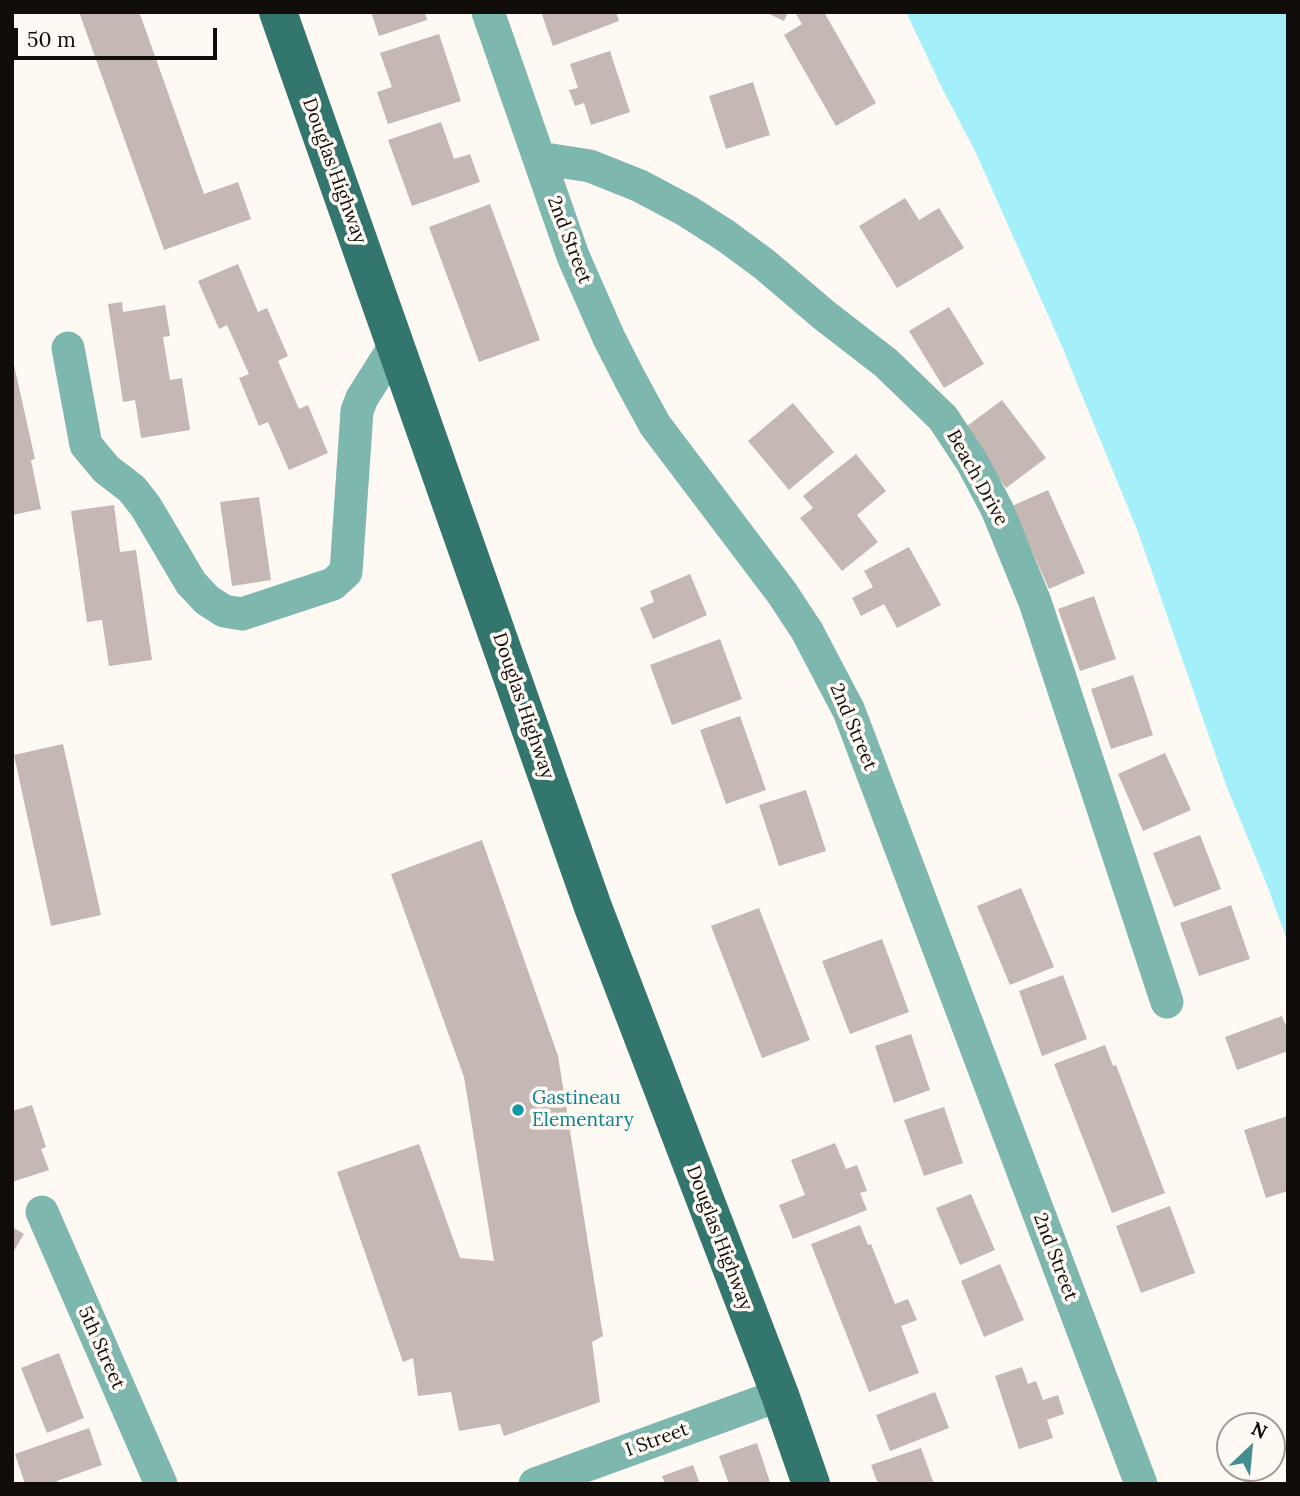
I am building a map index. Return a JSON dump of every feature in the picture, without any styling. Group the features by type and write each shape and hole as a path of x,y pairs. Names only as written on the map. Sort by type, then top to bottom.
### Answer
{"main road":[{"name":"Douglas Highway","path":"278,12 593,907 780,1395 811,1484"}],"street":[{"name":"2nd Street","path":"488,12 573,256 631,381 655,425 782,593 807,631 849,711 1141,1484"},
{"name":"Beach Drive","path":"539,158 590,166 640,186 726,236 886,363 943,418 972,462 997,509 1035,602 1167,1002"},
{"path":"68,348 86,445 106,469 132,489 139,498 199,592 224,611 242,614 333,583 346,572 357,411 362,398 396,344"},
{"name":"5th Street","path":"42,1212 161,1484"},
{"name":"I Street","path":"535,1484 780,1395"}],"water":[{"path":"906,12 1288,12 1288,943 1226,785 1138,532 1061,344 975,151"}],"building":[{"path":"79,12 145,12 140,14 204,194 238,182 251,219 164,250"},
{"path":"371,12 425,12 427,20 379,36"},
{"path":"541,12 616,12 619,21 553,46"},
{"path":"765,12 788,12 784,21"},
{"path":"824,12 876,103 836,126 784,35 802,24 796,14"},
{"path":"439,34 461,101 388,124 377,92 392,87 380,53"},
{"path":"610,51 630,112 591,125 584,103 575,106 569,90 578,88 570,64"},
{"path":"753,82 770,135 726,149 709,96"},
{"path":"441,122 454,159 470,154 480,182 412,206 388,140"},
{"path":"905,198 919,220 939,208 964,248 897,288 859,226"},
{"path":"490,204 540,340 479,362 429,227"},
{"path":"238,264 258,312 267,308 288,356 278,361 299,409 308,405 328,453 289,470 268,422 259,426 239,378 249,374 227,325 219,329 198,281"},
{"path":"122,302 123,312 165,305 170,336 163,337 170,380 182,378 190,430 141,438 135,400 123,402 108,304"},
{"path":"949,307 984,364 944,388 909,331"},
{"path":"12,356 35,459 31,460 41,509 12,515"},
{"path":"1002,400 1046,458 1006,488 963,429"},
{"path":"793,403 834,452 789,490 748,441"},
{"path":"856,454 886,491 857,515 878,542 842,571 800,518 813,508 803,496"},
{"path":"1048,490 1085,573 1049,589 1012,506"},
{"path":"259,497 271,580 232,586 220,502"},
{"path":"114,505 120,552 136,550 152,660 109,666 102,620 87,622 71,511"},
{"path":"909,547 941,605 897,628 884,604 861,616 852,598 873,587 864,571"},
{"path":"690,574 707,615 653,639 640,608 654,602 650,591"},
{"path":"1094,596 1116,659 1080,671 1058,609"},
{"path":"720,639 742,699 672,725 650,665"},
{"path":"1133,675 1153,735 1111,749 1091,689"},
{"path":"740,716 766,790 726,804 700,730"},
{"path":"63,744 101,915 51,926 14,755"},
{"path":"1165,753 1191,810 1143,831 1118,774"},
{"path":"806,790 826,851 779,866 759,805"},
{"path":"1200,835 1221,889 1174,907 1153,853"},
{"name":"Gastineau Elementary","path":"482,840 558,1056 603,1336 592,1342 600,1402 504,1436 500,1424 459,1431 451,1392 418,1396 413,1358 403,1362 337,1172 419,1144 460,1258 494,1261 464,1077 391,874"},
{"path":"1021,888 1054,967 1010,985 977,906"},
{"path":"1231,905 1250,959 1199,976 1180,923"},
{"path":"759,908 810,1040 762,1058 711,926"},
{"path":"882,939 909,1012 850,1034 822,961"},
{"path":"1063,975 1087,1039 1042,1056 1019,991"},
{"path":"1282,1016 1288,1031 1288,1051 1237,1070 1225,1037"},
{"path":"911,1034 930,1090 894,1103 875,1046"},
{"path":"1105,1045 1113,1066 1116,1065 1165,1193 1112,1213 1054,1064"},
{"path":"32,1105 46,1147 41,1149 49,1170 12,1182 12,1111"},
{"path":"944,1107 963,1163 924,1176 904,1120"},
{"path":"1288,1116 1288,1191 1266,1198 1244,1130"},
{"path":"835,1143 846,1169 857,1165 867,1191 860,1193 867,1210 793,1239 779,1205 805,1195 791,1160"},
{"path":"971,1194 995,1250 960,1265 936,1208"},
{"path":"1170,1206 1195,1273 1141,1293 1116,1226"},
{"path":"860,1225 868,1245 871,1244 895,1304 908,1299 917,1320 901,1326 919,1373 869,1392 811,1244"},
{"path":"12,1227 24,1234 12,1254"},
{"path":"1000,1264 1024,1320 984,1337 961,1281"},
{"path":"59,1353 84,1418 47,1433 21,1368"},
{"path":"1022,1367 1028,1384 1036,1381 1043,1400 1058,1395 1064,1414 1047,1420 1053,1438 1019,1449 995,1376"},
{"path":"935,1392 949,1428 890,1451 876,1415"},
{"path":"89,1428 102,1465 57,1481 58,1484 25,1484 15,1454"},
{"path":"757,1443 770,1482 729,1484 719,1456"},
{"path":"921,1448 934,1484 878,1484 871,1465"},
{"path":"693,1465 700,1484 665,1484 662,1476"}],"place":[{"name":"Gastineau Elementary","path":"518,1110"}]}
